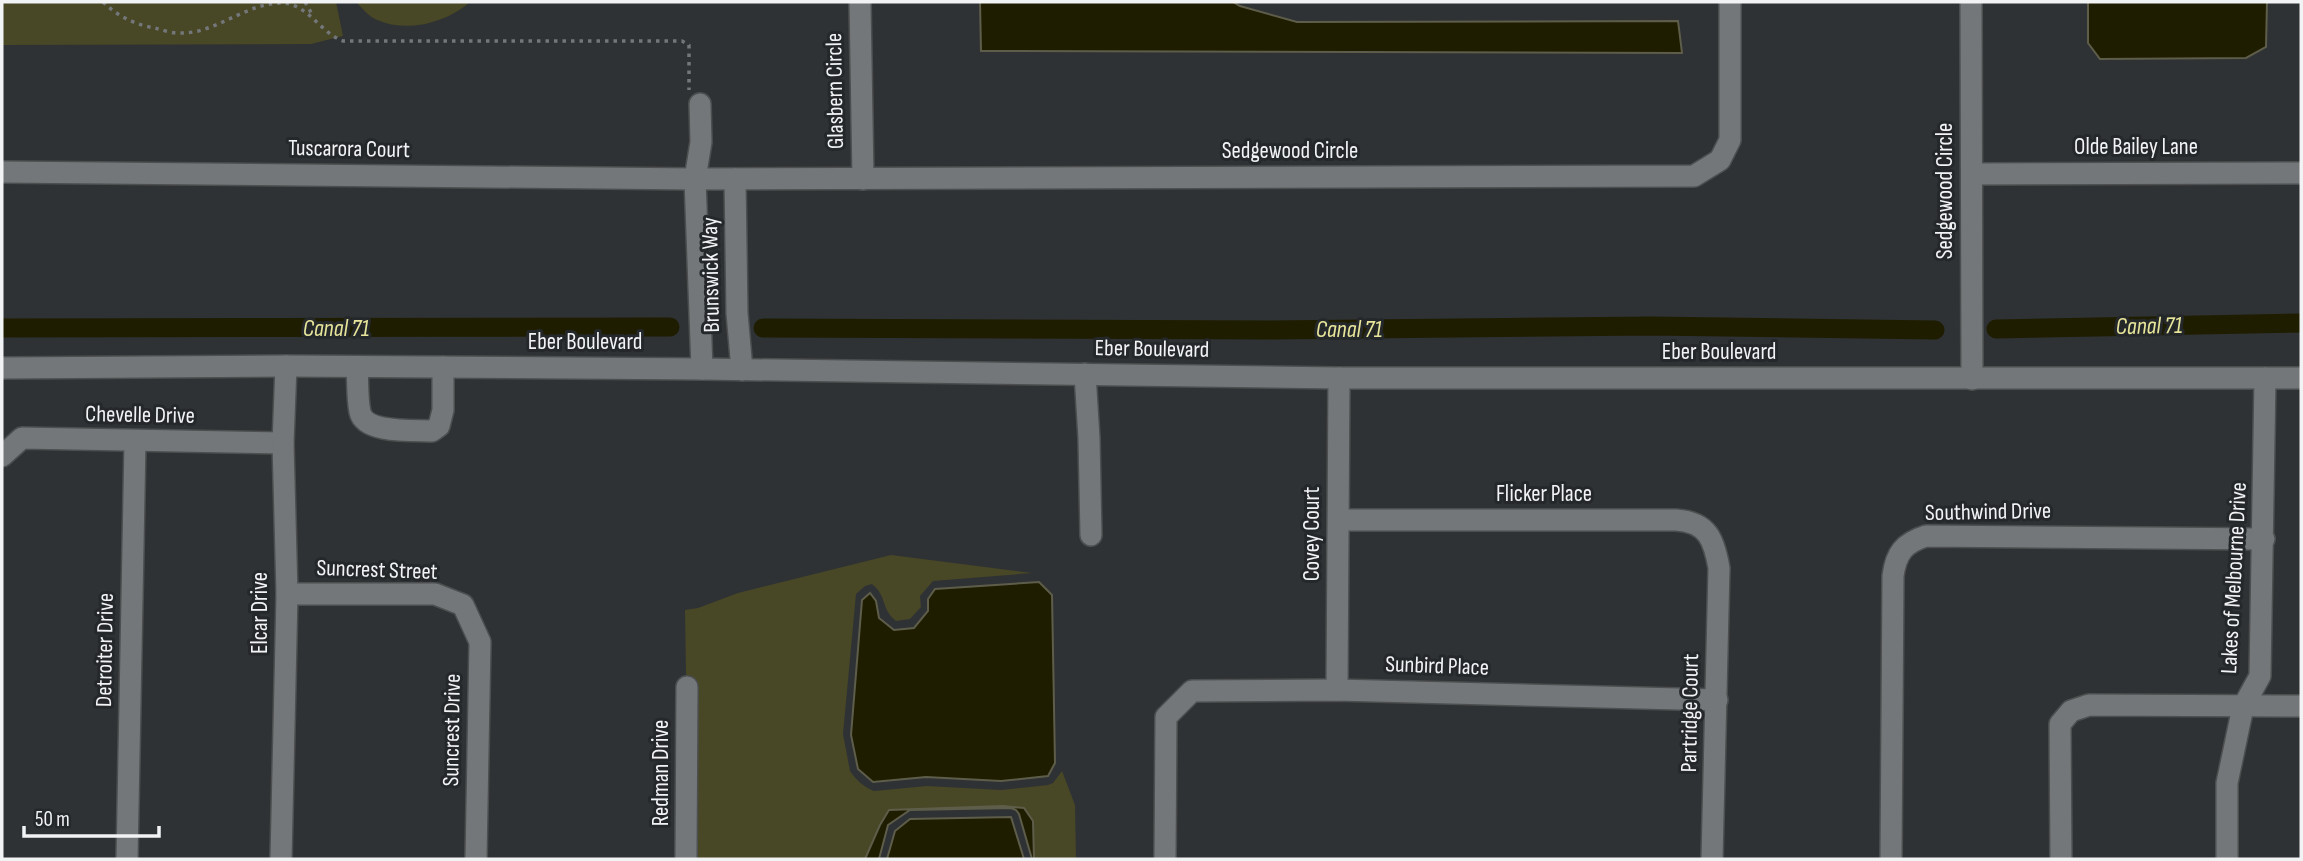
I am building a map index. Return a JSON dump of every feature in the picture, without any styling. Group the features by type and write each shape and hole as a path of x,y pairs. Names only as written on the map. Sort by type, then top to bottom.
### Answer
{"street":[{"name":"Glasbern Circle","path":"860,2 863,178"},
{"name":"Sedgewood Circle","path":"695,179 1694,176 1720,160 1730,140 1730,2"},
{"name":"Sedgewood Circle","path":"1971,2 1972,379"},
{"name":"Brunswick Way","path":"694,102 701,142 695,179 702,369"},
{"name":"Tuscarora Court","path":"2,172 695,179"},
{"name":"Olde Bailey Lane","path":"1972,174 2301,173"},
{"name":"Brunswick Way","path":"735,179 737,313 742,370"},
{"name":"Elcar Drive","path":"281,859 287,594 284,443 286,366"},
{"path":"357,367 360,415 367,423 381,428 432,431 439,426 443,410 443,367"},
{"name":"Eber Boulevard","path":"2,368 443,367 1339,378 2301,379"},
{"path":"1085,374 1091,535"},
{"name":"Covey Court","path":"1337,690 1339,378"},
{"name":"Lakes of Melbourne Drive","path":"2227,859 2227,783 2243,707 2260,676 2265,378"},
{"name":"Chevelle Drive","path":"2,456 22,438 284,443"},
{"name":"Detroiter Drive","path":"127,859 135,442"},
{"name":"Flicker Place","path":"1339,520 1690,521 1710,537 1719,568"},
{"name":"Southwind Drive","path":"1891,859 1894,576 1895,562 1906,544 1926,536 2264,538"},
{"name":"Partridge Court","path":"1713,859 1719,568"},
{"name":"Suncrest Street","path":"287,594 435,594 463,606"},
{"name":"Suncrest Drive","path":"463,606 480,642 477,859"},
{"name":"Redman Drive","path":"686,859 687,687"},
{"name":"Sunbird Place","path":"1164,859 1166,717 1192,691 1337,690 1717,700"},
{"path":"2061,859 2062,759 2058,734 2060,724 2071,711 2090,705 2301,706"}],"path":[{"path":"103,2 137,25 182,33 205,28 260,7 282,3 301,8 335,38 343,41 682,41 689,45 694,102"},
{"path":"305,2 316,20"}],"shaded area":[{"path":"2,2 336,2 343,36 311,44 2,45"},
{"path":"356,2 470,2 438,20 401,26 374,19"},
{"path":"980,2 1233,2 1297,22 1678,21 1682,53 981,51"},
{"path":"2088,2 2267,2 2266,47 2246,58 2100,59 2088,43"},
{"path":"891,555 1032,573 933,581 920,596 921,607 910,619 896,621 872,584 856,594 843,734 850,771 867,788 874,791 927,786 1001,790 1048,785 1053,783 1062,771 1075,805 1076,859 1034,859 1033,821 1024,808 889,810 865,859 689,859 685,610 738,593"},
{"path":"1039,582 1052,595 1055,763 1048,776 1001,781 926,777 873,782 858,769 851,735 862,600 870,593 876,601 879,618 894,630 914,628 928,611 928,599 935,589"},
{"path":"1003,806 1024,808 1033,821 1034,859 1019,814 1011,808 910,810 888,825 879,859 865,859 889,810"},
{"path":"1011,817 1024,859 887,859 895,831 910,819"}],"waterway":[{"name":"Canal 71","path":"1996,329 2301,323"},
{"name":"Canal 71","path":"763,328 1271,330 1651,326 1935,330"},
{"name":"Canal 71","path":"2,328 670,327"}]}
